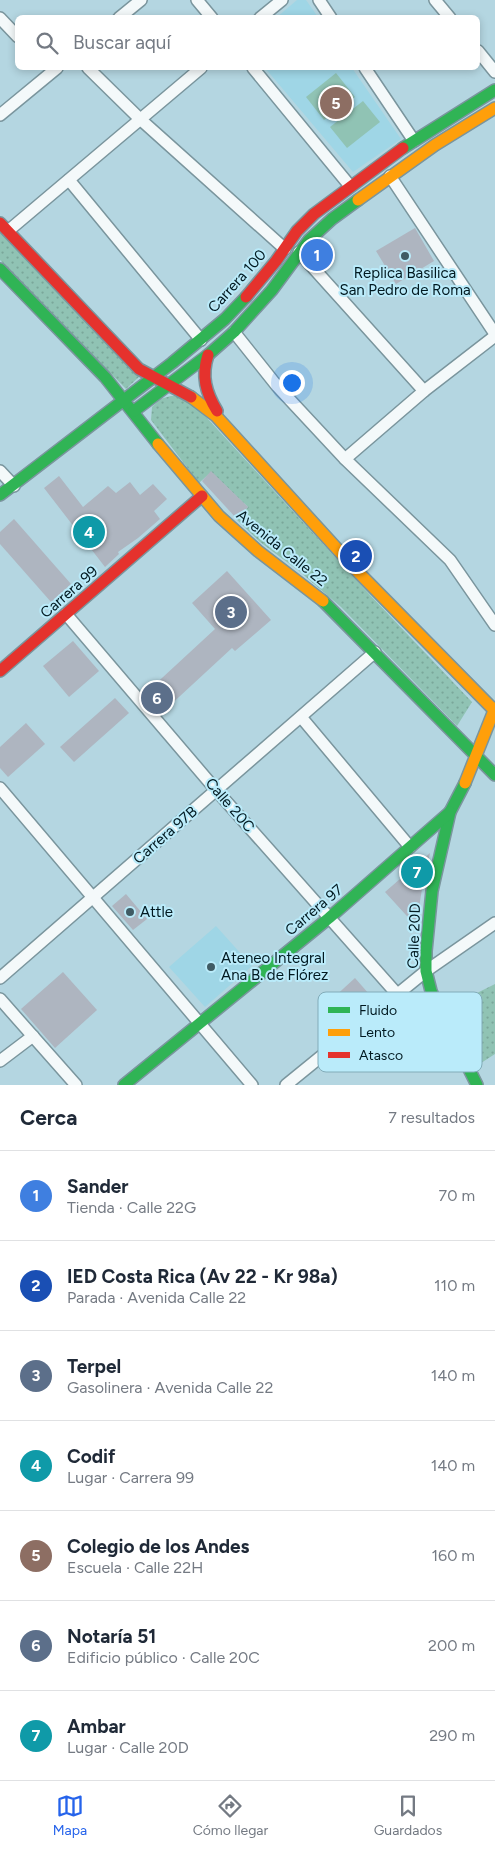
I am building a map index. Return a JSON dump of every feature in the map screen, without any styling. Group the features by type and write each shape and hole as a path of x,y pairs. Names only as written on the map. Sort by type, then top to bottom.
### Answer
{"main road":[{"name":"Carrera 100","path":"0,495 201,340 247,296 285,250 297,231 314,214 414,141 495,90"},
{"name":"Carrera 100","path":"134,411 208,355 234,332 272,290 309,240 332,220 435,145 495,108"},
{"path":"4,227 139,368 202,403 230,429 354,568 495,710 476,756"},
{"name":"Avenida Calle 22","path":"0,269 106,377 202,496 248,542 329,605 495,775"},
{"path":"208,355 203,374 206,393 230,429"},
{"name":"Carrera 99","path":"0,671 202,496"},
{"name":"Calle 20D","path":"433,992 426,971 427,929 432,891 450,812 476,756"},
{"name":"Carrera 97","path":"124,1085 328,918 450,812"}],"street":[{"path":"123,15 141,0"},
{"path":"197,0 210,15"},
{"path":"264,15 282,0"},
{"path":"319,0 329,15"},
{"path":"436,0 448,15"},
{"path":"0,18 15,34"},
{"path":"480,53 495,72"},
{"path":"0,115 50,70"},
{"path":"90,70 140,119 285,250"},
{"path":"4,227 69,180 199,70"},
{"path":"254,70 350,186"},
{"path":"366,70 414,141"},
{"path":"345,459 424,391 495,335 390,176"},
{"path":"69,180 201,340"},
{"path":"299,252 424,391"},
{"path":"234,332 277,386 345,459 450,560 495,626"},
{"path":"0,471 14,486"},
{"name":"Calle 20C","path":"66,614 216,790 395,992"},
{"name":"Carrera 97B","path":"0,978 375,652"},
{"path":"301,717 410,847"},
{"path":"0,788 252,1085"},
{"path":"400,992 426,971 495,923"},
{"path":"0,999 76,1085"},
{"path":"0,1061 33,1036"},
{"path":"286,1085 318,1059"}],"shaded area":[{"path":"297,0 306,0 317,15 279,15"},
{"path":"267,70 353,70 401,139 353,172"},
{"name":"Ateneo Integral Ana B. de Flórez","path":"216,926 252,966 205,1007 169,967"}],"green space":[{"path":"336,73 355,97 324,120 306,97"},
{"path":"363,101 380,122 347,148 330,127"},
{"path":"0,230 140,376 126,389 0,260"},
{"path":"171,396 196,406 370,595 472,702 457,726 341,607 299,571 260,542 236,519 248,507 211,472 199,483 151,420 152,407 160,399"},
{"path":"495,984 495,1054 482,1062 482,992 479,992"}],"building":[{"name":"Replica Basilica San Pedro de Roma","path":"415,228 434,261 396,284 376,251"},
{"path":"211,471 248,507 237,519 202,481"},
{"path":"59,476 83,507 108,486 116,493 130,482 140,495 153,484 167,499 154,511 160,519 118,552 119,554 105,567 44,488"},
{"path":"14,519 71,584 51,602 0,544 0,532"},
{"path":"227,571 271,620 235,651 232,648 166,709 149,690 215,629 192,603"},
{"path":"73,641 99,671 69,697 43,666"},
{"path":"115,698 129,713 74,762 60,747"},
{"path":"26,723 45,744 8,777 0,768 0,747"},
{"path":"430,853 422,889 416,926 385,892"},
{"name":"Attle","path":"126,894 147,919 133,930 112,906"},
{"path":"63,972 97,1010 55,1048 21,1009"},
{"path":"355,978 367,992 340,992"}],"traffic: fast":[{"path":"403,148 495,90"},
{"path":"134,411 208,355 234,332 272,290 309,240 332,219 358,200"},
{"path":"0,269 105,377 158,444"},
{"path":"0,495 172,363 225,319 246,297"},
{"path":"323,601 495,775"},
{"path":"431,992 426,971 426,951 432,891 450,812 465,783"},
{"path":"124,1085 329,918 450,812"},
{"path":"470,1072 477,1085"}],"traffic: slow":[{"path":"358,200 435,145 495,108"},
{"path":"191,397 216,416 360,574 495,711"},
{"path":"158,444 219,516 258,551 323,601"},
{"path":"465,783 495,708"}],"traffic: jam":[{"path":"246,297 276,261 297,231 314,214 403,148"},
{"path":"0,223 139,369 191,397"},
{"path":"208,355 205,370 207,391 217,411"},
{"path":"0,671 202,496"}],"place":[{"name":"Colegio de los Andes","path":"336,103"},
{"name":"Sander","path":"317,255"},
{"name":"Replica Basilica San Pedro de Roma","path":"405,256"},
{"name":"Codif","path":"89,532"},
{"name":"IED Costa Rica (Av 22 - Kr 98a)","path":"356,556"},
{"name":"Terpel","path":"231,612"},
{"name":"Notaría 51","path":"157,698"},
{"name":"Ambar","path":"417,872"},
{"name":"Attle","path":"130,912"},
{"name":"Ateneo Integral Ana B. de Flórez","path":"211,967"}]}
